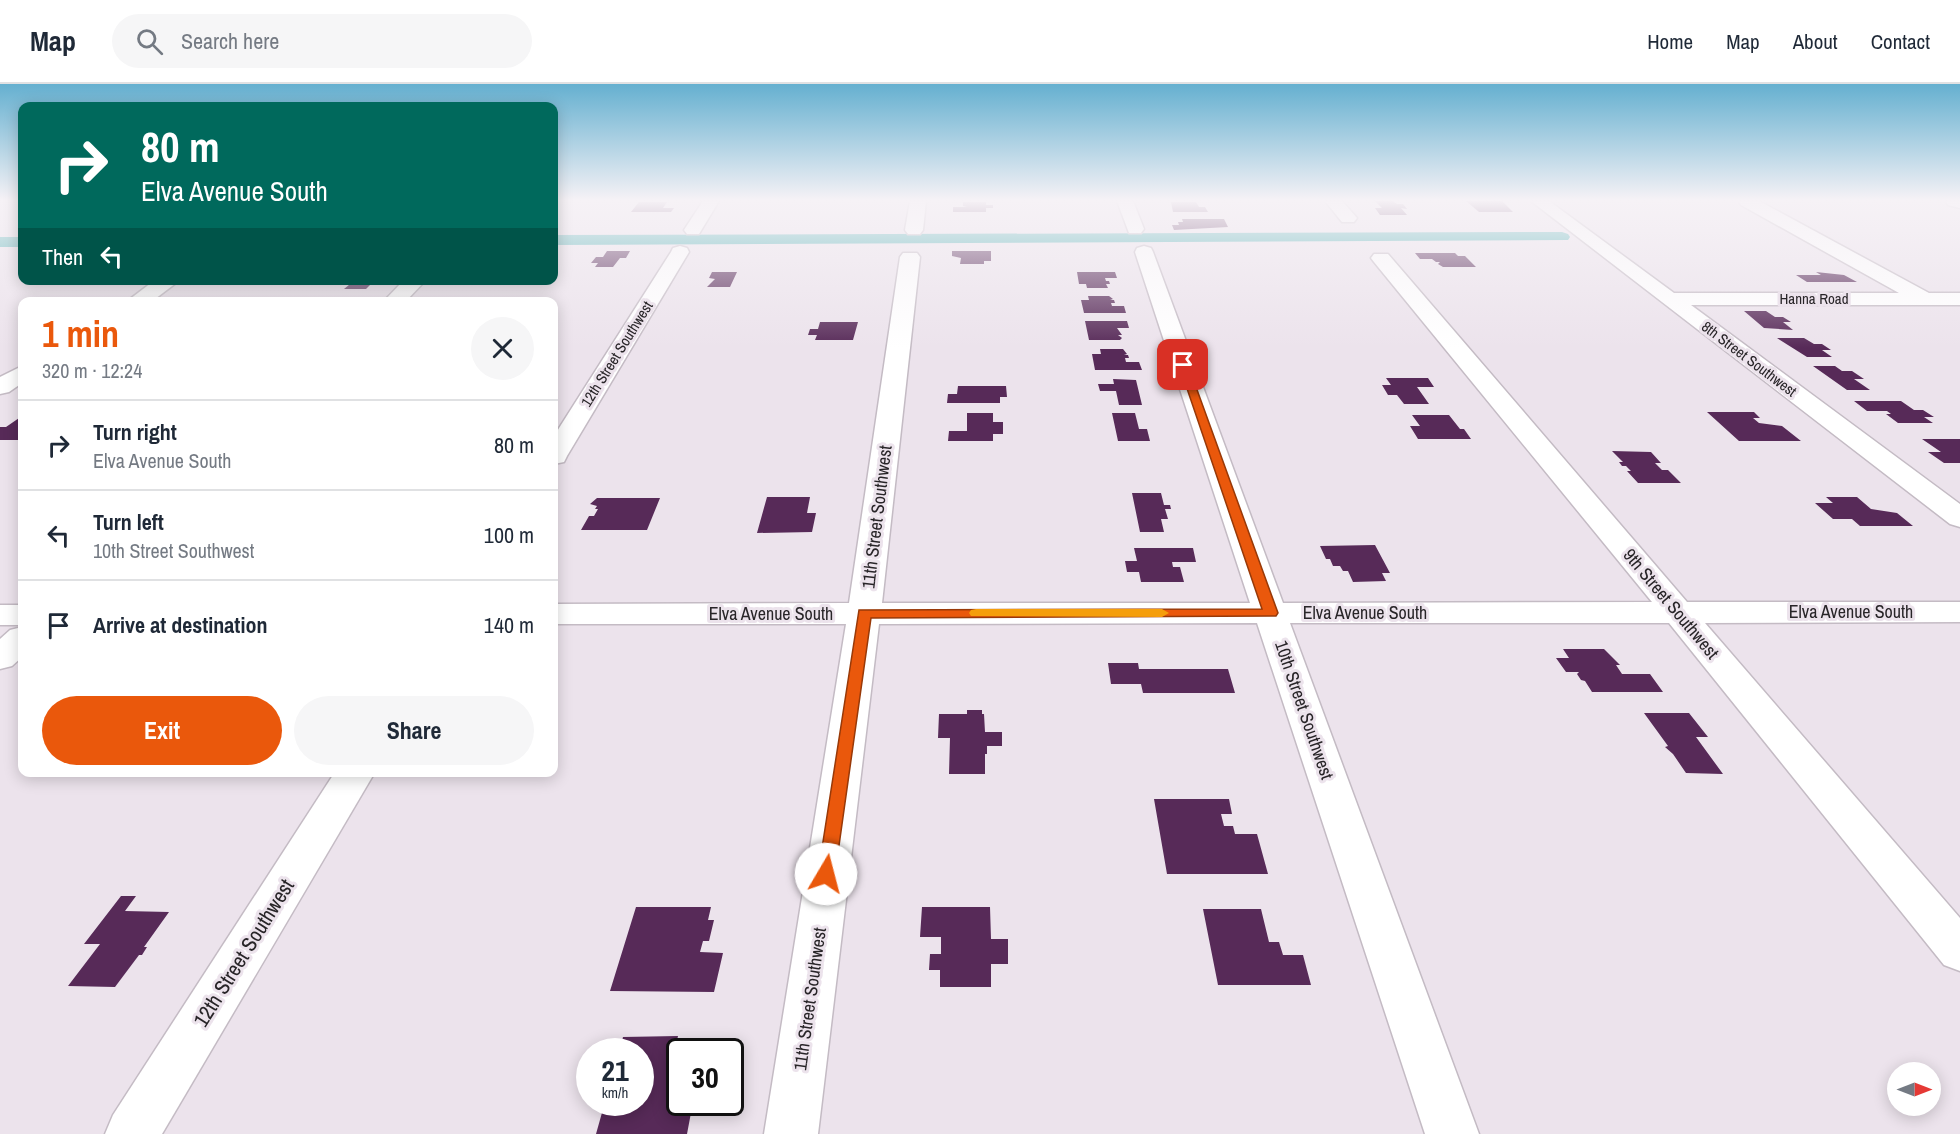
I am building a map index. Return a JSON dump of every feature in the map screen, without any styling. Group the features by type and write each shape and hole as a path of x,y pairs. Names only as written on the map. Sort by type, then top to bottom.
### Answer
{"street":[{"name":"11th Street Southwest","path":"791,1134 864,614 911,250"},
{"name":"10th Street Southwest","path":"1142,250 1452,1134"},
{"name":"8th Street Southwest","path":"1604,250 1960,518"},
{"path":"1836,250 1960,318"},
{"name":"12th Street Southwest","path":"558,450 680,252"},
{"name":"9th Street Southwest","path":"1381,258 1680,612 1755,707 1960,951"},
{"path":"144,297 162,285"},
{"path":"398,297 411,285"},
{"name":"Hanna Road","path":"1669,299 1960,299"},
{"path":"0,387 18,376"},
{"name":"Elva Avenue South","path":"558,614 1960,612"},
{"path":"0,615 18,615"},
{"path":"0,658 18,642"},
{"name":"12th Street Southwest","path":"132,1134 353,777"}],"building":[{"path":"607,251 630,251 626,258 620,258 613,267 595,267 598,263 591,263 596,257 603,257"},
{"path":"952,251 991,251 991,261 984,261 984,264 960,264 961,258 952,256"},
{"path":"1415,253 1455,253 1458,256 1465,256 1476,267 1443,267 1438,264 1440,262 1432,259 1420,259"},
{"path":"712,272 737,272 730,287 707,287 715,279 709,278"},
{"path":"1077,272 1115,272 1117,278 1105,278 1110,284 1106,284 1108,288 1087,288 1086,284 1079,284"},
{"path":"1816,272 1844,275 1857,282 1807,282 1796,275 1821,275"},
{"path":"349,285 370,285 366,289 344,289"},
{"path":"1088,296 1109,296 1113,299 1110,300 1114,300 1115,303 1111,303 1112,306 1124,306 1126,313 1084,313 1081,300 1089,300"},
{"path":"1744,311 1766,311 1775,317 1783,317 1791,322 1783,322 1793,330 1764,328"},
{"path":"1085,321 1127,321 1129,328 1117,328 1122,335 1118,335 1122,338 1120,340 1089,340"},
{"path":"820,322 858,322 853,340 815,340 817,335 808,335 810,329 818,329"},
{"path":"1777,338 1804,338 1814,344 1822,344 1831,350 1822,350 1832,357 1807,357"},
{"path":"1100,349 1123,349 1127,354 1124,355 1128,355 1129,358 1125,358 1126,362 1139,362 1142,370 1095,370 1092,354 1101,354"},
{"path":"1813,366 1835,366 1842,371 1852,371 1864,379 1854,379 1870,390 1847,390"},
{"path":"1386,378 1428,378 1434,387 1417,387 1429,404 1404,404 1397,395 1388,395 1382,385 1391,385"},
{"path":"1113,379 1136,380 1142,405 1119,405 1116,391 1100,391 1098,384 1114,384"},
{"path":"958,386 1006,386 1007,397 1000,397 1000,403 947,403 948,394 957,394"},
{"path":"1854,401 1901,401 1914,410 1923,410 1934,417 1924,417 1933,423 1898,423 1886,414 1891,414 1887,411 1867,411"},
{"path":"1707,412 1754,412 1760,418 1753,418 1759,423 1782,426 1801,441 1739,441"},
{"path":"967,413 993,413 993,422 1003,422 1003,434 993,434 993,441 948,441 949,431 967,431"},
{"path":"1112,413 1135,413 1139,429 1147,429 1150,441 1118,441"},
{"path":"1412,415 1449,415 1471,439 1418,439 1410,426 1420,426"},
{"path":"18,419 18,440 0,440 0,427 6,427"},
{"path":"1922,439 1960,439 1960,463 1944,463 1928,452 1941,452"},
{"path":"1612,451 1651,452 1661,463 1655,463 1662,470 1668,470 1681,483 1638,483 1627,471 1631,471 1626,466 1622,466 1619,462 1623,462"},
{"path":"1132,493 1161,493 1164,505 1170,505 1171,509 1165,509 1168,519 1161,519 1164,532 1140,532"},
{"path":"767,497 810,497 807,513 816,513 812,532 757,533"},
{"path":"1826,497 1857,497 1871,509 1897,513 1913,526 1860,526 1852,519 1833,519 1815,503 1833,503"},
{"path":"597,498 660,498 647,530 581,530 589,516 594,516 598,509 595,509 597,506 590,504"},
{"path":"1375,545 1390,573 1382,573 1386,581 1353,582 1348,571 1343,571 1340,566 1333,566 1330,559 1326,559 1320,546"},
{"path":"1134,548 1193,548 1196,562 1172,562 1173,567 1180,567 1184,582 1141,582 1139,572 1127,572 1125,561 1137,561"},
{"path":"1563,649 1604,649 1620,665 1616,665 1622,674 1650,674 1663,692 1592,692 1577,674 1579,672 1566,672 1556,658 1569,658"},
{"path":"1108,663 1138,663 1139,669 1228,669 1235,693 1143,693 1141,684 1111,684"},
{"path":"967,710 982,710 985,732 1002,732 1002,746 987,746 985,774 949,774 950,738 938,738 939,714 967,714"},
{"path":"1644,713 1689,713 1708,737 1696,737 1723,774 1686,773 1673,754 1665,747 1668,746"},
{"path":"1154,799 1229,799 1232,814 1221,814 1224,826 1233,826 1235,834 1257,834 1268,874 1167,874"},
{"path":"121,896 136,896 125,911 169,912 144,947 147,947 142,955 139,955 115,987 68,986 100,944 84,944"},
{"path":"636,907 711,907 708,920 714,920 709,941 703,941 700,952 723,953 714,992 610,991"},
{"path":"922,907 990,907 991,939 1008,939 1008,964 991,964 991,987 940,987 940,970 929,970 930,954 941,954 941,937 920,937"},
{"path":"1203,909 1261,909 1269,942 1279,942 1283,955 1303,955 1311,985 1218,985"},
{"path":"678,1036 678,1038 666,1038 666,1116 690,1116 687,1134 596,1134 601,1116 654,1116 654,1038 623,1037"}],"slow traffic":[{"path":"976,613 1162,613"}],"route":[{"path":"826,874 864,614 1271,613 1183,365"}]}
